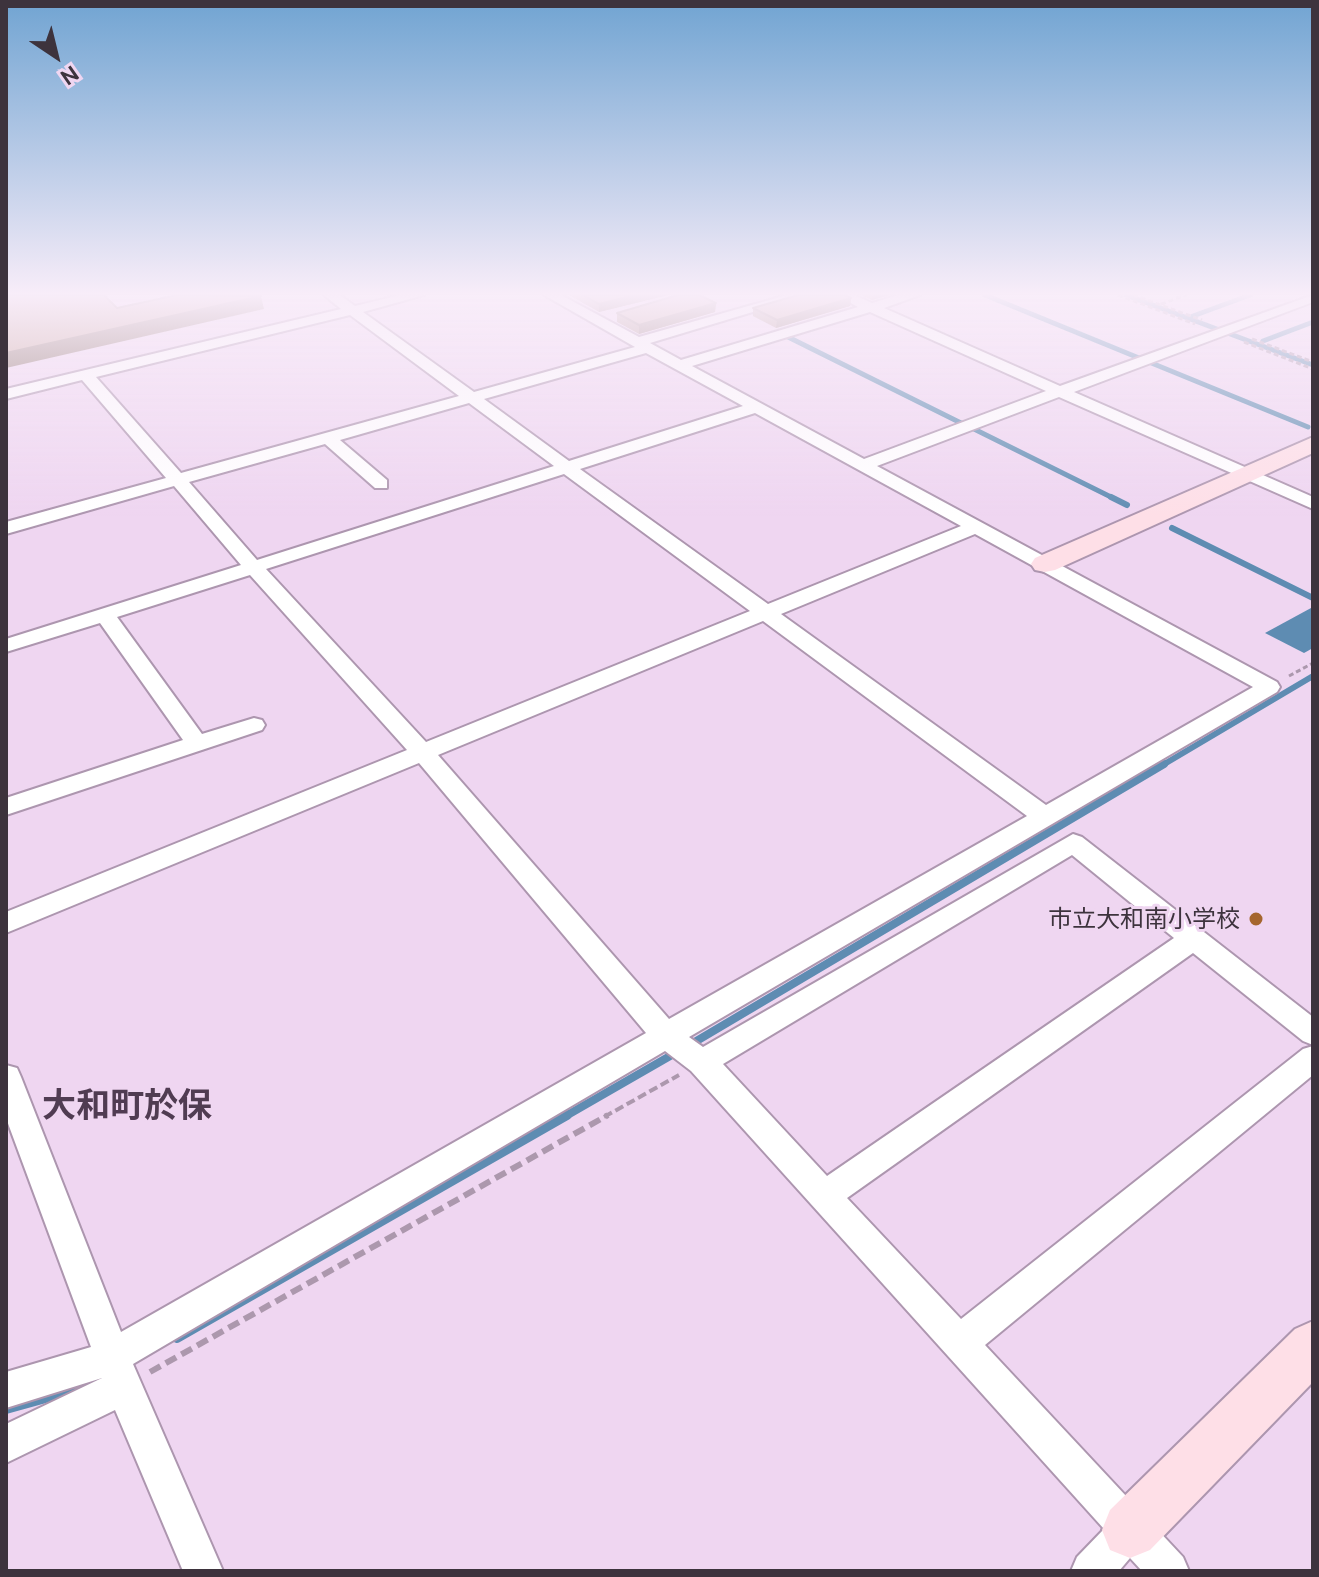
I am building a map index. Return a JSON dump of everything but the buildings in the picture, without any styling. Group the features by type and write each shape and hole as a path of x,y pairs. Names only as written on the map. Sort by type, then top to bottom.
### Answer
{"street":[{"path":"6,394 113,369"},
{"path":"434,369 1044,816"},
{"path":"6,528 566,369"},
{"path":"686,369 1269,687"},
{"path":"1008,369 1313,504"},
{"path":"863,465 1123,369"},
{"path":"86,375 254,568 424,754 684,1049 825,1195 1169,1571"},
{"path":"6,646 756,407"},
{"path":"328,438 381,484"},
{"path":"1045,564 1313,444"},
{"path":"6,923 975,527"},
{"path":"105,615 197,743"},
{"path":"684,1049 1044,816 1269,687"},
{"path":"6,807 254,725"},
{"path":"6,1444 118,1372 684,1049 1073,843 1313,1033"},
{"path":"825,1195 1192,939"},
{"path":"961,1342 1313,1058"},
{"path":"6,1077 118,1372 203,1571"},
{"path":"1091,1571 1313,1346"},
{"path":"6,1390 73,1372 118,1372"}],"path":[{"path":"1269,687 1313,663"},
{"path":"118,1372 684,1049"}],"water":[{"path":"1311,608 1313,648 1304,653 1265,633"}],"waterway":[{"path":"852,369 961,423"},
{"path":"1165,369 1308,427"},
{"path":"972,428 1115,499"},
{"path":"1111,497 1115,499"},
{"path":"1115,499 1127,505"},
{"path":"1172,528 1313,598"},
{"path":"1161,766 1313,676"},
{"path":"688,1046 1164,764"},
{"path":"564,1117 677,1052"},
{"path":"177,1338 567,1115"},
{"path":"6,1409 89,1386"}],"place":[{"name":"市立大和南小学校","path":"1256,919"}],"district":[{"name":"大和町於保","path":"127,1106"}]}
